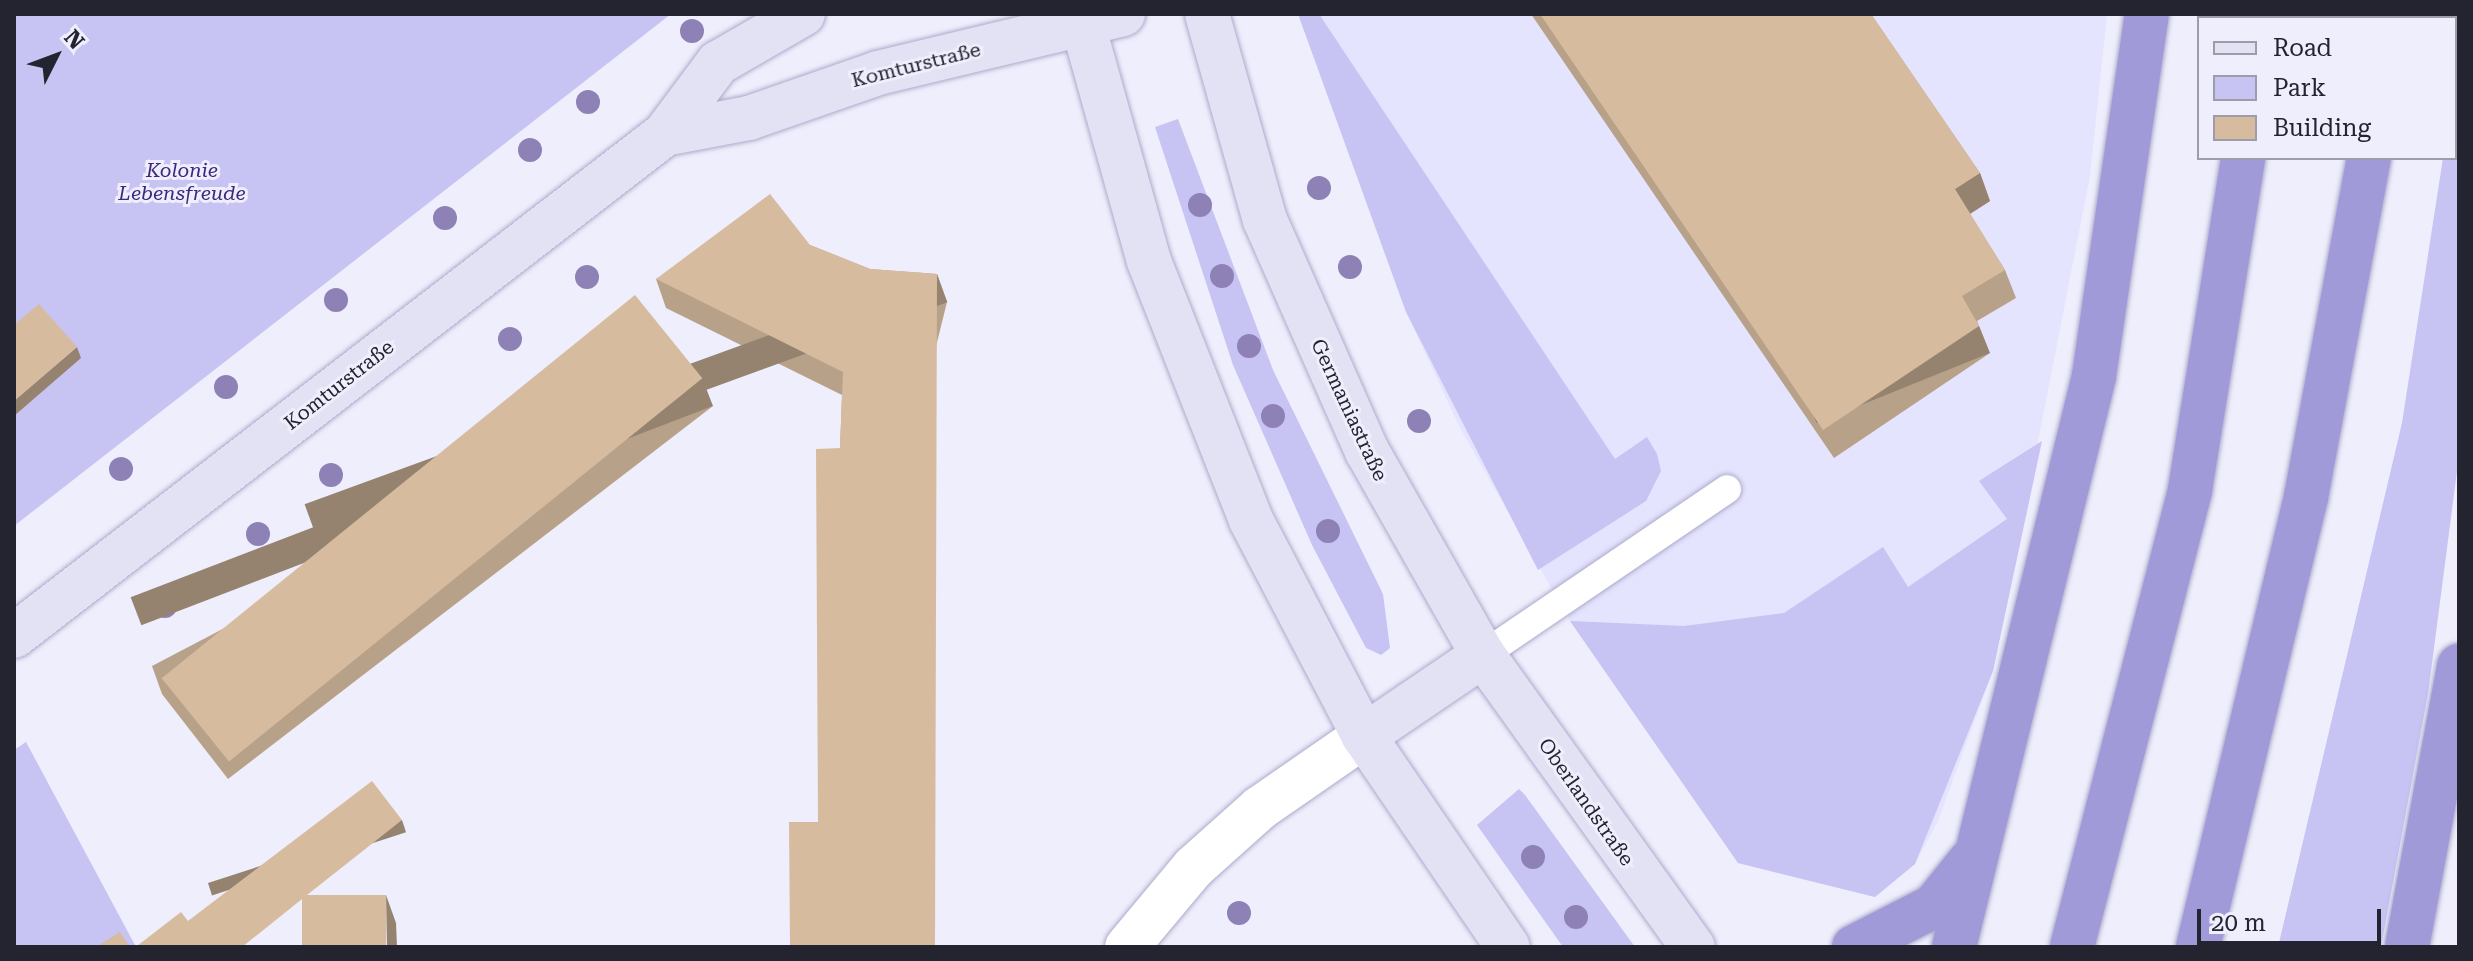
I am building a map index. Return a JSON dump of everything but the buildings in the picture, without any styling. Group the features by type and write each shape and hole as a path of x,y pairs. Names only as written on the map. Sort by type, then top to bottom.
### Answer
{"highway":[{"path":"1954,947 2094,376 2147,14"},
{"path":"2072,947 2190,490 2243,160"},
{"path":"2198,947 2306,497 2369,160"},
{"path":"2407,947 2459,666"},
{"path":"1854,947 1934,906 1980,849"}],"street":[{"name":"Komturstraße","path":"14,636 665,134 718,63 803,14"},
{"name":"Germaniastraße","path":"1207,14 1230,115 1310,327 1421,554 1483,655"},
{"name":"Komturstraße","path":"665,134 749,118 844,83 1095,17"},
{"path":"1095,17 1149,261 1204,414 1292,604 1364,736 1508,947"},
{"path":"1127,947 1194,867 1260,808 1483,655"},
{"name":"Oberlandstraße","path":"1483,655 1693,947"}],"lane":[{"path":"1483,655 1727,489"}],"shaded area":[{"path":"1298,14 2107,14 2090,176 1993,671 1938,821 1915,864 1875,897 1738,863 1570,621 1459,426 1406,312"}],"green space":[{"name":"Kolonie Lebensfreude","path":"14,14 671,14 14,526"},
{"path":"1298,14 1319,14 1615,459 1647,437 1657,454 1661,471 1646,501 1538,570 1406,312"},
{"path":"2459,41 2459,456 2428,694 2381,947 2278,947 2402,423 2443,160 2457,160"},
{"path":"1178,119 1273,370 1383,594 1390,648 1381,655 1366,648 1312,545 1233,365 1155,127"},
{"path":"2042,441 1993,671 1915,864 1875,897 1738,863 1570,621 1684,626 1784,613 1883,547 1908,587 2007,519 1979,481"},
{"path":"26,742 136,947 14,947 14,750"},
{"path":"1519,789 1635,947 1563,947 1477,825"}]}
